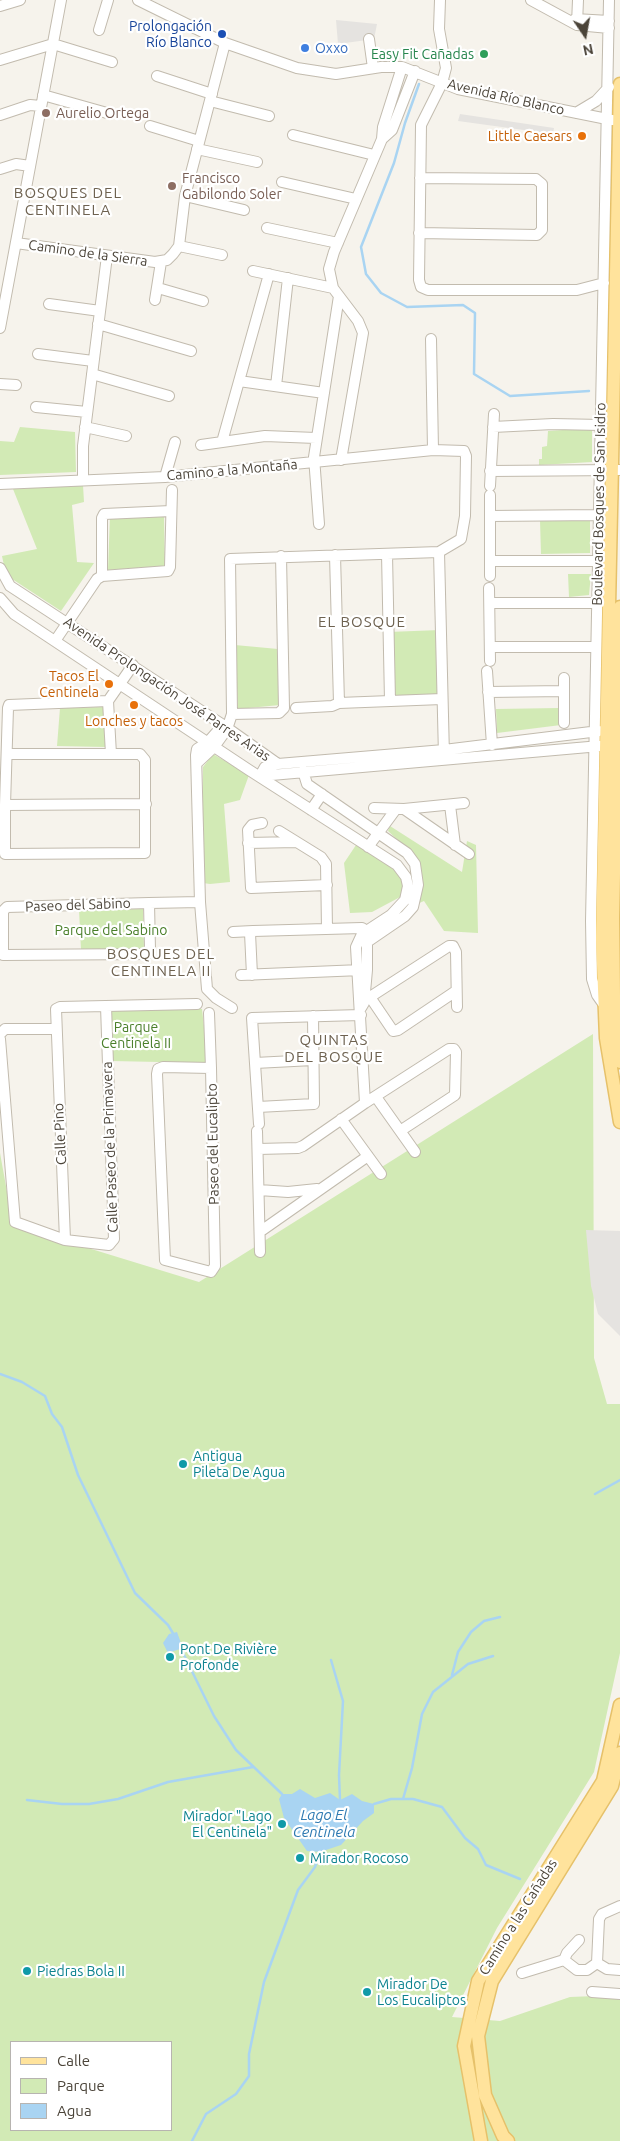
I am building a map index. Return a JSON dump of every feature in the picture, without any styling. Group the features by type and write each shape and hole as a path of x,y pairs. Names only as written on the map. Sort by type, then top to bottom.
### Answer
{"main road":[{"name":"Boulevard Bosques de San Isidro","path":"614,85 609,731 612,748 614,996 620,1062"},
{"name":"Boulevard Bosques de San Isidro","path":"609,731 620,606"},
{"name":"Boulevard Bosques de San Isidro","path":"612,748 602,939 606,1038 620,1122"},
{"name":"Camino a las Cañadas","path":"481,2141 464,2046 478,1981 603,1781 620,1705"},
{"name":"Camino a las Cañadas","path":"505,2139 485,2095 478,2036 492,1982 612,1786 620,1753"}],"street":[{"path":"0,6 20,0"},
{"path":"0,328 61,0"},
{"path":"99,30 108,0"},
{"name":"Avenida Río Blanco","path":"138,0 225,43 297,68 322,74 373,68 402,67 458,89 615,121"},
{"path":"440,0 439,29 446,68 442,83 421,125 419,233 419,280 421,287 428,290 577,290 604,283"},
{"path":"531,0 574,21 609,24"},
{"path":"574,21 578,0"},
{"name":"Boulevard Bosques de San Isidro","path":"609,0 614,85"},
{"path":"369,39 373,68"},
{"path":"222,255 179,246 185,196 225,43"},
{"path":"0,60 53,44 112,62"},
{"path":"382,139 383,127 402,67"},
{"path":"342,460 363,333 358,322 336,292 329,269 374,155 382,139 394,125 415,71"},
{"path":"157,76 211,97 269,116"},
{"path":"576,113 596,102 614,85"},
{"path":"43,95 107,114"},
{"path":"0,115 30,105 41,106"},
{"name":"Boulevard Bosques de San Isidro","path":"612,748 596,647 599,515 611,471 601,425 612,396 603,299 615,121"},
{"path":"150,126 198,145 257,162"},
{"path":"293,135 374,155"},
{"path":"0,169 16,164 30,166"},
{"path":"419,233 537,235 542,230 542,184 536,179 420,178"},
{"path":"282,182 356,199"},
{"path":"185,196 244,210"},
{"path":"267,228 338,243"},
{"name":"Camino de la Sierra","path":"16,243 161,262 167,260 179,246"},
{"path":"84,480 82,446 107,256"},
{"name":"Camino de la Sierra","path":"155,300 161,262"},
{"path":"252,270 336,292"},
{"path":"222,442 269,274"},
{"path":"276,386 288,278"},
{"path":"158,288 203,301"},
{"path":"577,290 584,294 597,294 603,299"},
{"path":"319,524 314,463 336,292"},
{"path":"49,304 100,311"},
{"path":"98,324 191,351"},
{"path":"431,340 432,450"},
{"path":"38,354 94,361"},
{"path":"92,374 169,396"},
{"path":"239,381 324,393"},
{"path":"0,384 16,385"},
{"path":"36,407 87,412"},
{"path":"490,576 490,471 494,414"},
{"path":"493,427 553,424 601,425"},
{"path":"85,427 126,436"},
{"path":"201,445 265,436 316,438"},
{"path":"165,477 175,442"},
{"name":"Camino a la Montaña","path":"0,484 165,477 432,450 464,451 466,456 465,516 461,539 439,552"},
{"path":"490,471 611,471"},
{"path":"55,641 92,584 102,576 168,571 170,568 172,490"},
{"path":"102,576 102,518 104,514 172,511"},
{"path":"490,516 599,515"},
{"path":"197,1004 207,989 200,902 197,749 211,744 228,723 230,559 439,552 444,755"},
{"path":"387,554 390,701"},
{"path":"335,555 339,703"},
{"path":"228,723 279,713 284,708 281,556"},
{"path":"490,560 598,561"},
{"name":"Avenida Prolongación José Parres Arias","path":"0,568 10,586 132,665 228,723 278,764 612,748"},
{"path":"0,593 10,586"},
{"path":"489,588 490,647 488,692 492,745"},
{"name":"Avenida Prolongación José Parres Arias","path":"0,598 14,614 260,776 444,755 492,745 609,731"},
{"path":"490,603 597,603"},
{"path":"490,647 596,647"},
{"path":"111,754 108,702 132,665"},
{"path":"564,678 564,723"},
{"path":"488,692 564,691"},
{"path":"296,708 332,706 339,703 442,699"},
{"path":"7,754 140,754 144,756 146,804 145,853 5,854 5,805 7,754 9,705 108,702"},
{"path":"278,764 265,767 260,776 397,865 406,878 408,892 393,919"},
{"path":"303,771 307,784 407,853 415,864 417,895 413,907 370,933 362,934 356,947 356,971 364,996 393,1031 398,1030 456,991"},
{"path":"311,810 322,794"},
{"path":"374,808 400,809 464,803"},
{"path":"5,805 146,804"},
{"path":"450,805 455,845"},
{"path":"368,847 400,809"},
{"path":"400,809 469,854"},
{"path":"262,823 250,827 248,844 251,888 327,885"},
{"path":"279,831 324,860 327,885 327,929"},
{"path":"248,844 296,842"},
{"path":"397,865 407,853"},
{"path":"406,878 417,876"},
{"name":"Paseo del Sabino","path":"149,903 150,949 147,954 3,955 2,911 7,906 149,903 200,902"},
{"path":"233,932 362,928 370,933"},
{"path":"251,932 252,975"},
{"path":"365,1103 361,1012 367,970 366,946 370,933"},
{"path":"364,996 449,946 454,946 456,952 457,1007"},
{"path":"241,975 367,970"},
{"path":"207,989 216,998 232,1008"},
{"path":"0,1035 5,1029 56,1029 55,1014 56,1009 60,1007 197,1004 209,1013 216,998"},
{"name":"Calle Paseo de la Primavera","path":"0,1035 15,1222 65,1240 109,1245 114,1239 106,1006"},
{"path":"260,1252 258,1107 252,1018 361,1012"},
{"name":"Paseo del Eucalipto","path":"209,1013 211,1068 215,1266 211,1272 165,1260 158,1070 163,1067 211,1068"},
{"path":"258,1107 314,1104 313,1016"},
{"name":"Calle Pino","path":"56,1029 65,1240"},
{"path":"258,1149 298,1148 449,1049 454,1049 456,1052 455,1095 400,1131"},
{"path":"255,1062 314,1060"},
{"path":"376,1097 415,1152"},
{"path":"341,1119 380,1174"},
{"path":"261,1231 368,1156"},
{"path":"259,1190 288,1192 320,1189"},
{"path":"597,1963 599,1919 602,1914 620,1906"},
{"path":"564,1960 566,1953 579,1940"},
{"path":"564,1960 577,1970 587,1970 597,1963"},
{"path":"522,1973 564,1960"},
{"path":"597,1963 607,1969 620,1970"},
{"path":"592,1992 620,1994"}],"green space":[{"path":"20,427 75,432 76,472 0,475 0,441 14,442"},
{"path":"592,428 592,462 539,465 539,459 542,459 542,447 547,446 548,431"},
{"path":"83,485 84,502 72,505 77,562 94,563 61,611 6,575 2,556 37,549 13,489"},
{"path":"110,516 164,516 165,566 108,570"},
{"path":"590,519 590,553 541,554 540,520"},
{"path":"568,574 591,574 589,595 569,597"},
{"path":"440,630 441,696 390,700 388,632"},
{"path":"235,645 278,649 280,705 238,709"},
{"path":"105,707 105,747 57,746 60,708"},
{"path":"559,708 561,725 497,733 496,709"},
{"path":"213,754 249,775 240,800 224,804 230,882 210,884 203,883 203,767"},
{"path":"390,826 462,872 467,841 476,845 478,933 444,931 424,901 417,904 414,855 388,831"},
{"path":"358,842 400,869 406,882 402,896 372,912 350,913 344,863"},
{"name":"Parque del Sabino","path":"143,909 144,949 81,950 79,910"},
{"name":"Parque Centinela II","path":"109,1009 202,1009 208,1063 111,1061"},
{"path":"593,1034 594,1358 607,1404 620,1404 620,1653 594,1772 497,1928 452,2017 500,2021 570,1997 620,1995 620,2141 0,2141 0,1153 13,1225 199,1282"}],"shaded area":[{"path":"336,20 377,24 374,39 338,44"},
{"path":"460,114 554,128 553,134 458,121"},
{"path":"586,1230 620,1231 620,1336 598,1314 591,1286"}],"water":[{"path":"177,1632 182,1646 180,1649 168,1653 163,1643 169,1634"},
{"name":"Lago El Centinela","path":"300,1789 315,1798 330,1793 340,1800 352,1794 362,1801 374,1804 374,1813 363,1821 341,1845 320,1852 307,1851 284,1818 279,1799 282,1794 292,1794"}],"waterway":[{"path":"419,84 405,123 394,163 361,247 366,274 381,293 407,307 463,305 475,313 474,374 510,396 589,391"},
{"path":"0,1374 22,1382 45,1396 52,1414 62,1427 78,1475 135,1593 168,1625 174,1635"},
{"path":"595,1494 620,1480"},
{"path":"452,1675 458,1652 471,1632 484,1621 500,1617"},
{"path":"180,1647 214,1716 236,1750 282,1794"},
{"path":"403,1799 412,1768 422,1714 433,1692 468,1664 493,1656"},
{"path":"331,1660 343,1701 339,1775 340,1800"},
{"path":"27,1800 62,1804 89,1804 118,1799 168,1782 253,1767"},
{"path":"374,1804 391,1799 413,1799 442,1807 465,1838 478,1849 486,1865 520,1879"},
{"path":"192,2141 206,2114 236,2094 249,2076 249,2054 264,1982 298,1890 315,1867 320,1852"}],"place":[{"name":"Prolongación Río Blanco","path":"222,34"},
{"name":"Oxxo","path":"305,48"},
{"name":"Easy Fit Cañadas","path":"484,54"},
{"name":"Aurelio Ortega","path":"46,113"},
{"name":"Little Caesars","path":"582,136"},
{"name":"Francisco Gabilondo Soler","path":"172,186"},
{"name":"Tacos El Centinela","path":"109,684"},
{"name":"Lonches y tacos","path":"134,705"},
{"name":"Antigua Pileta De Agua","path":"183,1464"},
{"name":"Pont De Rivière Profonde","path":"170,1657"},
{"name":"Mirador \"Lago El Centinela\"","path":"282,1824"},
{"name":"Mirador Rocoso","path":"300,1858"},
{"name":"Piedras Bola II","path":"27,1971"},
{"name":"Mirador De Los Eucaliptos","path":"367,1992"}],"district":[{"name":"BOSQUES DEL CENTINELA","path":"68,202"},
{"name":"EL BOSQUE","path":"362,622"},
{"name":"BOSQUES DEL CENTINELA II","path":"161,962"},
{"name":"QUINTAS DEL BOSQUE","path":"334,1048"}]}
